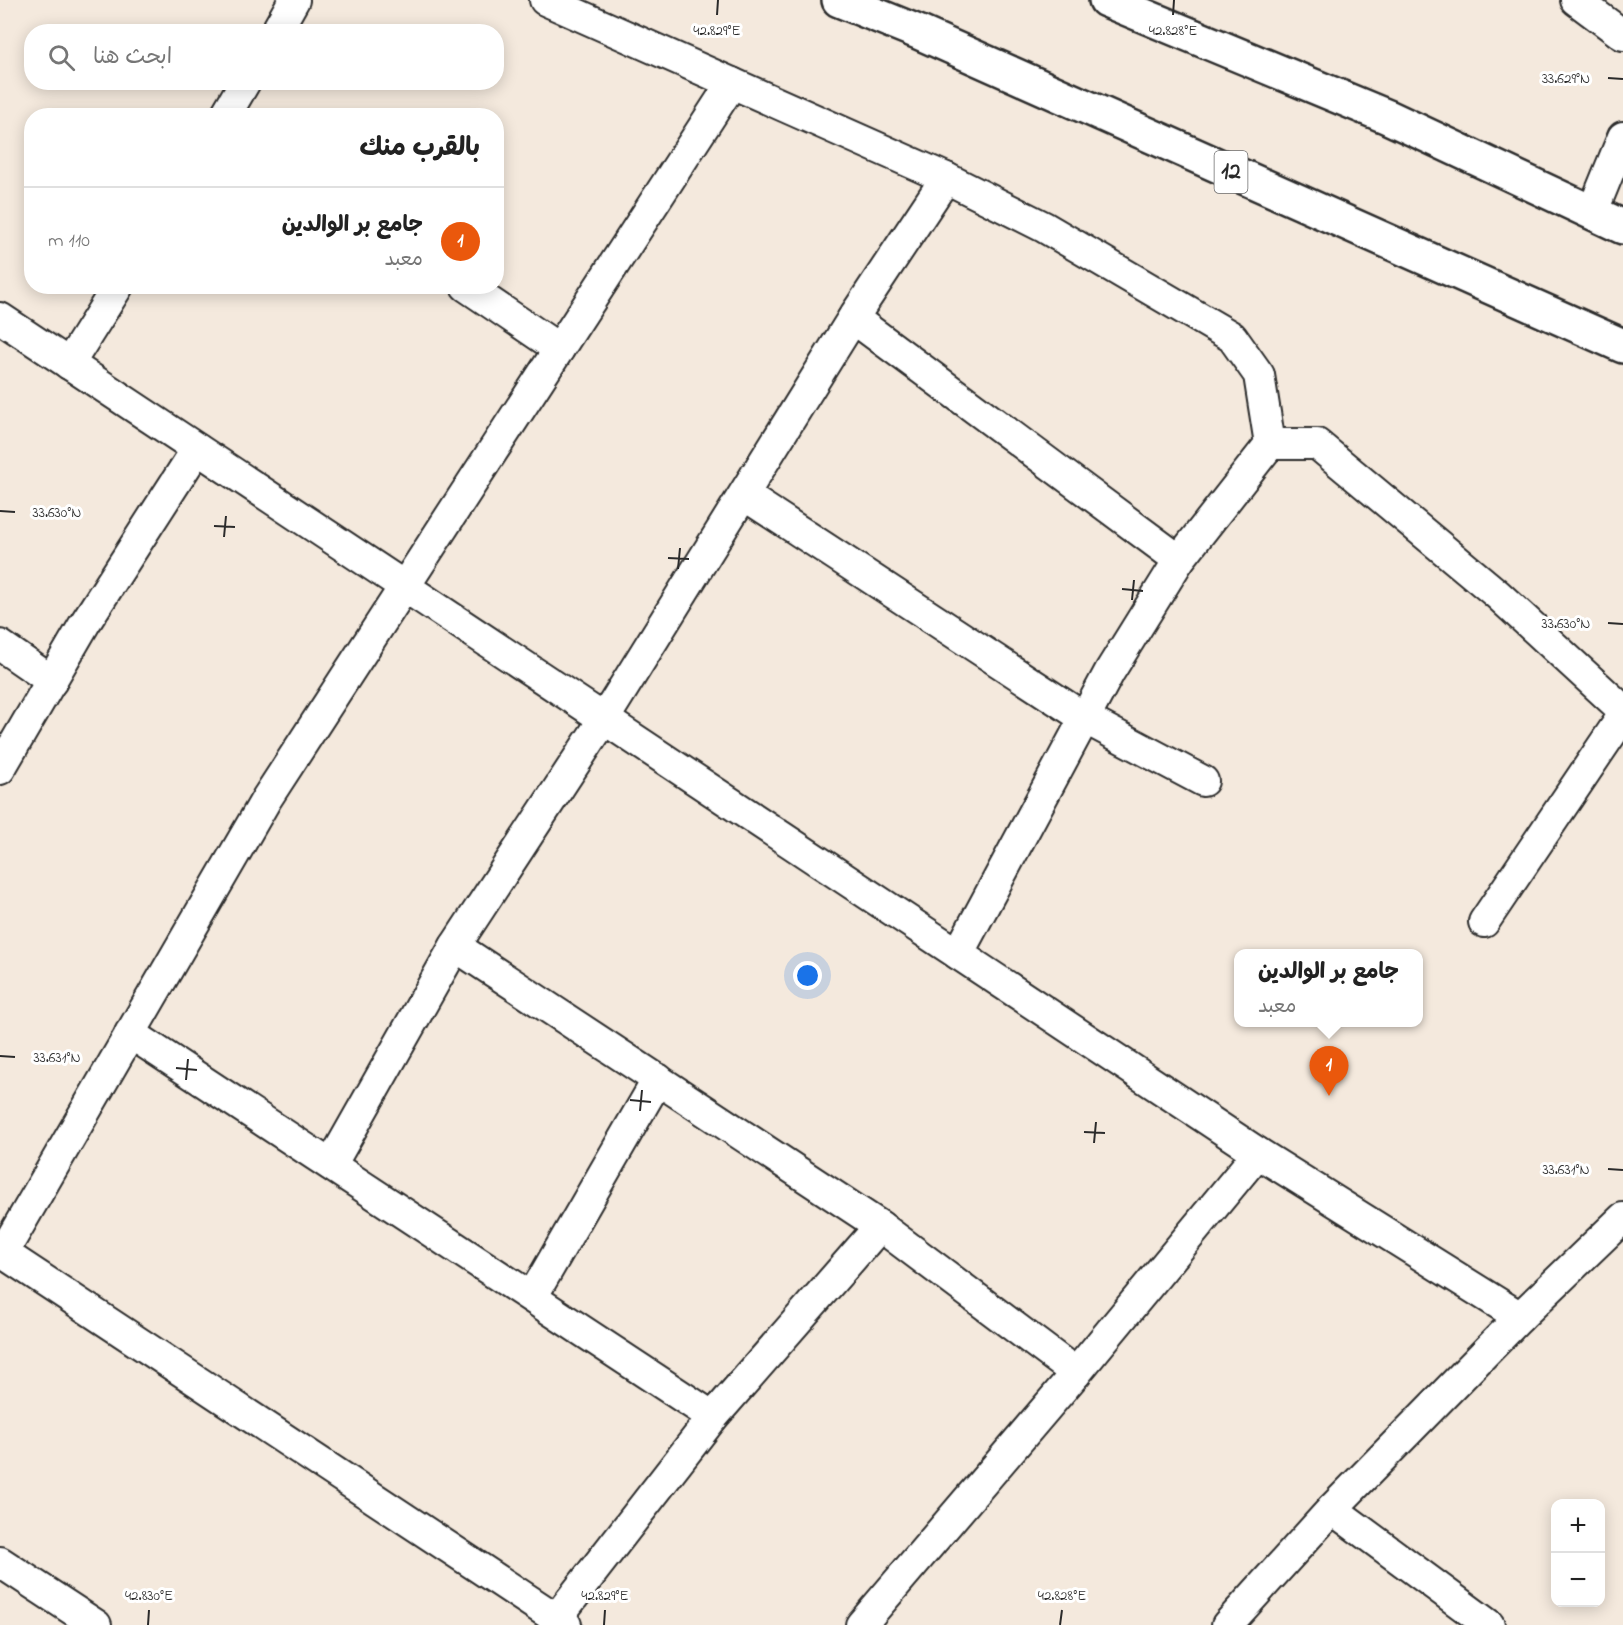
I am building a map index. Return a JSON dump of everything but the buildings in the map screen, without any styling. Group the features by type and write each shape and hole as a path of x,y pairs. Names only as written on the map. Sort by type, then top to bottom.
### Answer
{"highway":[{"name":"12","path":"839,0 929,37 1623,346"},
{"path":"1106,0 1388,117 1623,227"}],"street":[{"path":"280,24 294,0"},
{"path":"544,0 946,178 1044,227 1232,337 1259,375 1270,444 1179,560 1110,671 958,954"},
{"path":"1576,0 1623,35"},
{"path":"732,83 267,798 1,1252 561,1622 713,1417 880,1226"},
{"path":"230,108 240,90"},
{"path":"1592,213 1623,137"},
{"path":"331,1165 455,946 604,719 853,318 946,178"},
{"path":"69,364 113,294"},
{"path":"478,294 558,349"},
{"path":"0,318 1258,1153 1520,1317"},
{"path":"853,318 1179,560"},
{"path":"1270,444 1317,444 1497,594 1623,710"},
{"path":"0,769 86,622 197,449"},
{"path":"744,495 1086,719 1203,781"},
{"path":"0,645 52,681"},
{"path":"1484,922 1623,716"},
{"path":"455,946 880,1226 1076,1374"},
{"path":"130,1032 713,1417"},
{"path":"532,1297 657,1079"},
{"path":"861,1625 1076,1374 1258,1153"},
{"path":"1227,1625 1332,1509 1520,1317 1623,1218"},
{"path":"1332,1509 1489,1625"},
{"path":"0,1563 88,1623"}],"place":[{"name":"جامع بر الوالدين","path":"1329,1096"}]}
